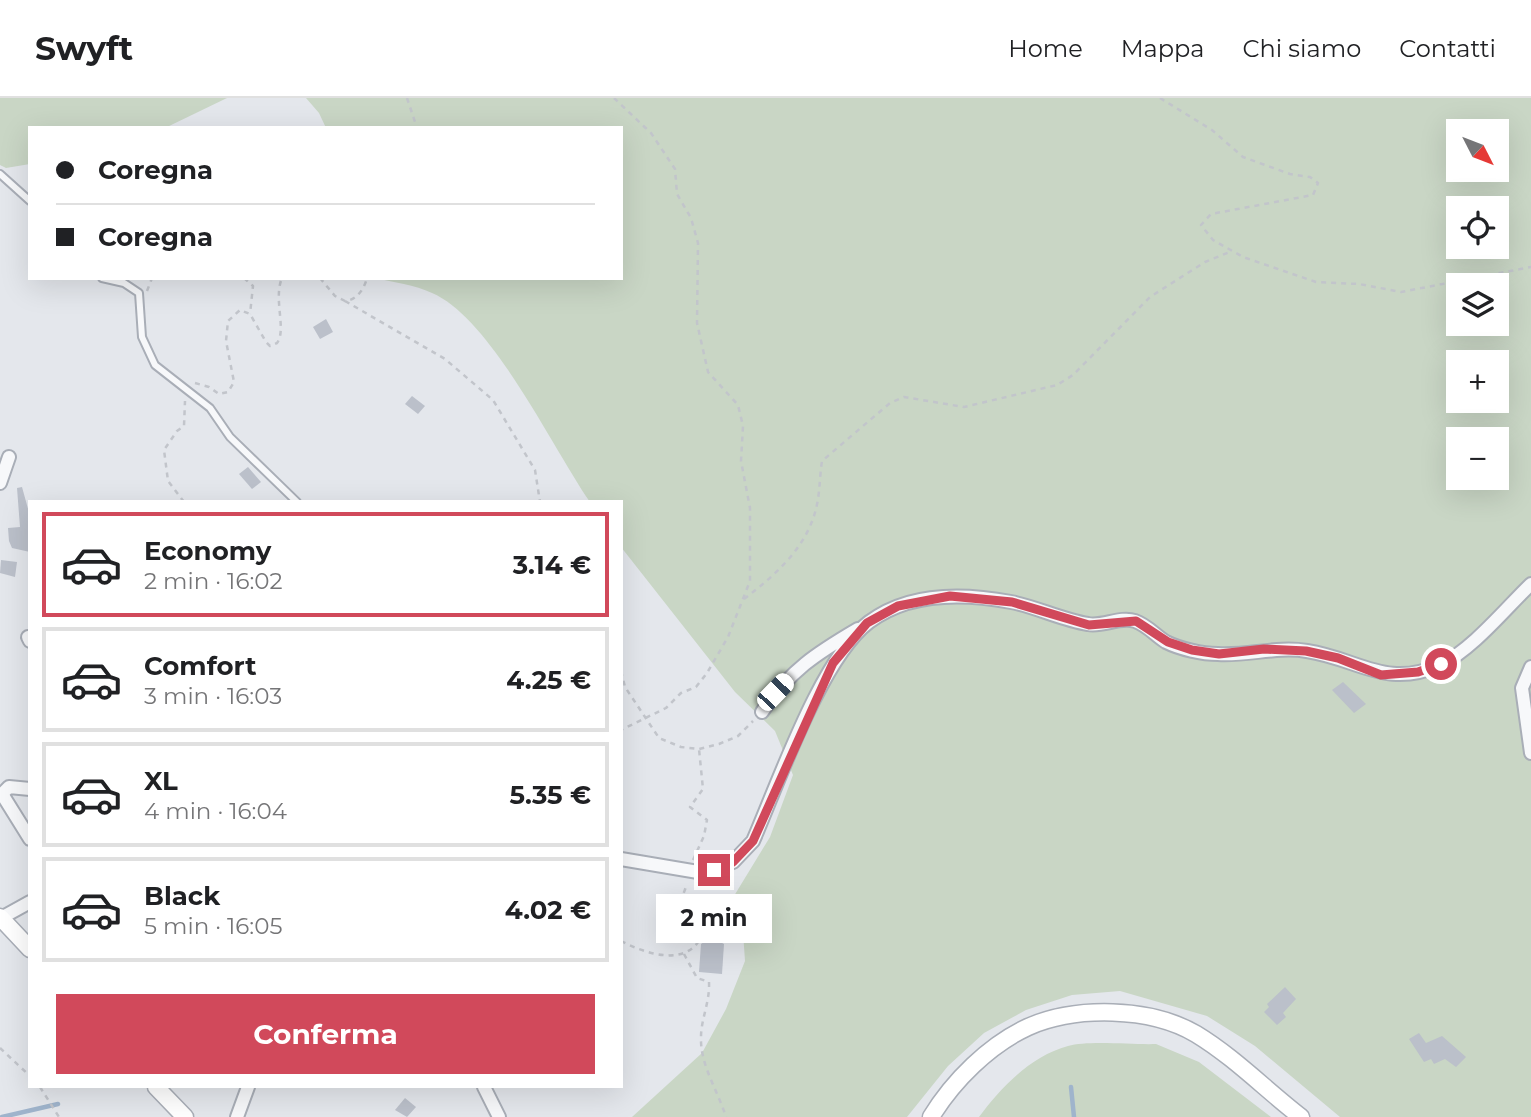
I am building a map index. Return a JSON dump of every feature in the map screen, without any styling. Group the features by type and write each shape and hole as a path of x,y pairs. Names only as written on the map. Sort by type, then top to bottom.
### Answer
{"main road":[{"path":"1,917 28,947"},
{"path":"931,1117 942,1098 973,1066 1029,1027 1071,1016 1107,1013 1135,1015 1193,1032 1301,1117"},
{"path":"157,1088 185,1117"}],"street":[{"path":"0,483 9,457"},
{"path":"762,712 775,692 807,659 898,606 924,599 950,596 1012,602 1089,625 1136,621 1168,642 1192,650 1219,654 1264,649 1306,651 1338,658 1381,675 1418,672 1441,664 1466,646 1531,584"},
{"path":"623,859 690,871 714,870 733,862 753,841 833,663 867,623"},
{"path":"1531,667 1522,688 1531,753"},
{"path":"28,789 12,786 1,792 28,836"},
{"path":"1,917 28,903"},
{"path":"237,1117 248,1088"},
{"path":"484,1088 499,1117"}],"lane":[{"path":"0,174 28,199"},
{"path":"109,280 124,284 139,293 142,337 148,353 165,375 210,408 230,437 294,500"}],"path":[{"path":"407,98 416,126"},
{"path":"614,98 651,132 675,169 677,194 691,218 698,243 697,323 708,372 738,405 743,426 741,461 750,508 750,581 727,637 696,687 681,694 666,708 623,729"},
{"path":"1160,98 1212,130 1243,157 1279,171 1310,177 1318,183 1313,195 1207,216 1202,222 1202,229 1232,251 1316,282 1359,284 1401,292 1531,267"},
{"path":"741,601 779,571 801,545 818,500 822,461 890,403 904,397 964,407 1031,394 1057,385 1073,375 1150,297 1205,262 1232,251"},
{"path":"246,280 253,286 250,314 270,346 277,343 281,334 277,298 282,280"},
{"path":"322,280 335,296 445,359 493,400 535,470 540,500"},
{"path":"345,302 353,300 361,292 366,280"},
{"path":"183,500 169,481 164,450 177,430 184,426 184,389 197,383 219,394 228,392 234,382 226,341 228,321 240,310 250,314"},
{"path":"623,679 625,687 659,738 681,747 699,749 738,736 762,712"},
{"path":"623,942 638,950 673,956 692,949 702,934 675,916 707,820 691,807 703,789 699,749"},
{"path":"684,954 697,978 709,982 710,997 701,1037 706,1069 718,1091 726,1117"},
{"path":"0,1048 28,1074"},
{"path":"41,1088 59,1117"}],"green space":[{"path":"0,98 227,98 169,126 28,126 28,164 6,168 0,165"},
{"path":"306,98 1531,98 1531,1117 1340,1117 1255,1046 1207,1016 1120,991 1072,995 1026,1010 984,1033 948,1066 907,1117 632,1117 702,1053 726,1009 745,961 743,932 734,896 770,837 793,775 775,731 735,692 623,550 623,500 589,500 519,386 476,328 454,307 432,293 384,280 623,280 623,126 325,126 319,113"},
{"path":"1087,1043 1156,1044 1199,1062 1271,1117 979,1117 1018,1074 1054,1051"}],"building":[{"path":"326,319 333,332 320,339 313,327"},
{"path":"412,396 425,406 418,414 405,404"},
{"path":"248,467 261,482 252,489 239,474"},
{"path":"22,487 28,509 28,552 12,548 9,541 8,528 20,527 17,488"},
{"path":"1,560 17,562 15,577 0,573"},
{"path":"1343,682 1366,704 1354,713 1332,690"},
{"path":"711,937 724,944 722,974 699,972 701,944"},
{"path":"1285,987 1296,999 1283,1013 1286,1017 1277,1025 1264,1012 1269,1007 1267,1004"},
{"path":"1419,1033 1426,1043 1442,1036 1466,1057 1456,1067 1445,1059 1434,1064 1431,1059 1424,1062 1409,1039"},
{"path":"405,1098 416,1107 407,1117 395,1110"}],"waterway":[{"path":"1071,1087 1074,1117"},
{"path":"2,1117 58,1104"}],"route":[{"path":"714,870 733,862 753,841 833,663 867,623 898,606 950,596 1012,602 1089,625 1136,621 1168,642 1192,650 1219,654 1264,649 1306,651 1357,664 1381,675 1418,672 1441,664"}]}
